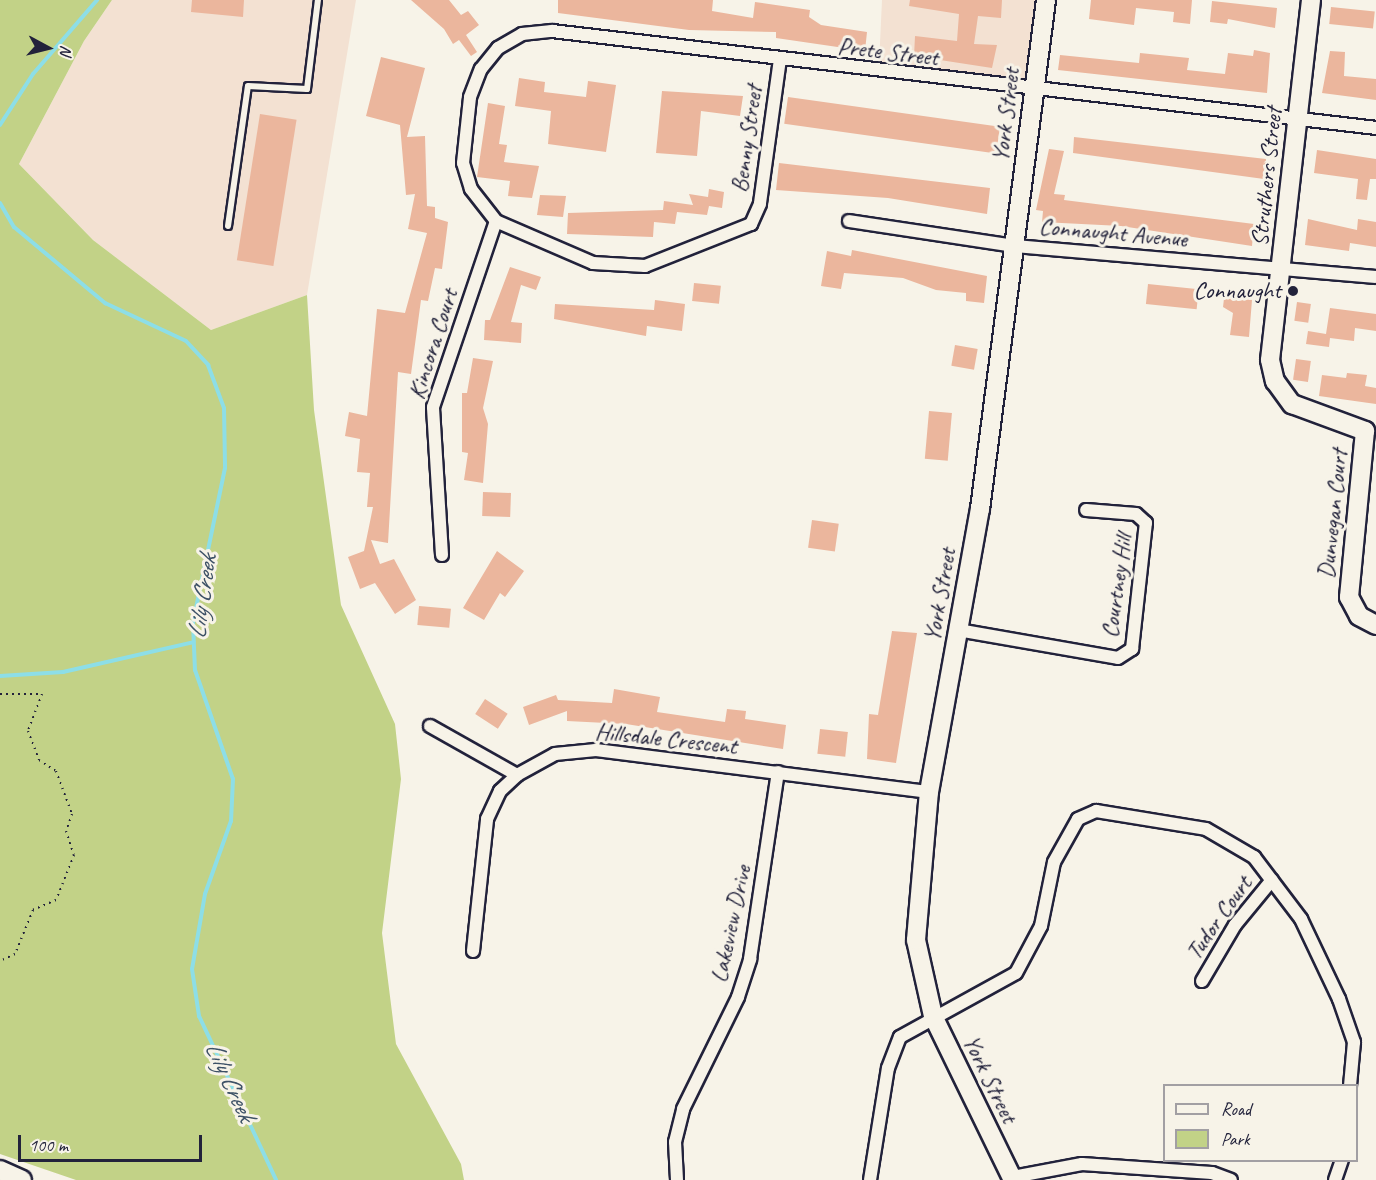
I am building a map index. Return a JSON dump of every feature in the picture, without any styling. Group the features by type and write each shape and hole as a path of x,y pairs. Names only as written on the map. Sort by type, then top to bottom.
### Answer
{"street":[{"name":"York Street","path":"1013,1179 933,1016 916,940 929,792 958,630 1015,246 1046,0"},
{"name":"Struthers Street","path":"1311,0 1270,360 1282,393 1314,416 1371,431"},
{"name":"Prete Street","path":"496,221 471,189 463,163 470,97 480,69 498,48 522,34 552,31 1033,92 1376,128"},
{"name":"Benny Street","path":"496,221 593,263 645,266 751,224 760,204 780,59"},
{"name":"Kincora Court","path":"442,555 433,407 496,221"},
{"name":"Connaught Avenue","path":"849,221 1015,246 1281,266 1376,277"},
{"name":"Dunvegan Court","path":"1371,431 1349,597 1359,616 1376,625"},
{"name":"Courtney Hill","path":"958,630 1118,658 1132,649 1146,523 1136,514 1086,510"},
{"path":"430,726 517,775"},
{"name":"Hillsdale Crescent","path":"473,951 487,819 500,791 517,775 555,754 596,750 929,792"},
{"name":"Lakeview Drive","path":"677,1180 675,1142 683,1109 750,959 778,772"},
{"path":"870,1180 893,1049 914,1025 1016,973 1041,926 1054,862 1078,819 1096,812 1206,829 1254,857 1301,919 1339,999 1354,1042 1350,1084"},
{"name":"Tudor Court","path":"1202,981 1235,926 1272,880"},
{"path":"1335,1180 1342,1162"},
{"path":"1013,1179 1082,1164 1212,1173 1230,1180"},
{"path":"0,1170 22,1180"}],"lane":[{"path":"228,226 248,86 307,89 318,0"}],"path":[{"path":"0,694 42,694 28,731 39,760 56,771 68,803 72,814 66,831 74,855 56,900 33,910 15,954 0,961"}],"shaded area":[{"path":"112,0 356,0 307,295 211,330 93,240 19,164 84,41"},
{"path":"882,0 1046,0 1034,85 879,65"}],"green space":[{"path":"0,0 112,0 84,41 19,164 93,240 211,330 307,295 314,410 341,605 395,724 401,779 382,933 396,1044 461,1164 464,1180 76,1180 0,1154"}],"building":[{"path":"192,0 244,0 243,17 191,12"},
{"path":"411,0 449,0 461,15 468,11 479,25 466,35 477,52 471,56 459,40 453,44 444,29"},
{"path":"558,0 713,0 712,11 753,18 755,2 810,10 809,17 821,25 867,32 865,51 776,38 776,32 689,30 558,13"},
{"path":"910,0 1002,0 1001,18 978,16 974,44 997,45 992,68 914,56 915,36 957,41 959,14 909,6"},
{"path":"1091,0 1192,0 1190,24 1173,22 1174,12 1136,8 1134,25 1089,19"},
{"path":"1212,1 1277,8 1275,28 1228,19 1227,24 1210,22"},
{"path":"1331,7 1375,12 1373,29 1329,24"},
{"path":"1254,50 1270,53 1267,93 1058,70 1060,55 1139,63 1140,53 1189,58 1187,70 1225,74 1228,53 1253,56"},
{"path":"1330,51 1345,52 1344,76 1376,79 1376,100 1322,93"},
{"path":"381,57 425,68 407,137 425,136 427,206 435,207 435,218 448,222 442,269 435,268 428,301 421,300 411,374 398,372 388,543 371,540 380,564 394,559 416,600 395,614 375,583 360,589 348,557 364,551 373,507 367,507 370,473 357,472 360,439 345,436 349,412 367,416 377,309 405,313 427,233 408,229 415,194 406,195 400,125 366,116"},
{"path":"519,78 545,82 544,92 586,97 588,81 616,85 606,152 548,144 551,111 515,106"},
{"path":"662,91 743,96 740,116 701,111 697,156 656,153"},
{"path":"788,97 1000,127 996,154 784,124"},
{"path":"488,103 505,106 499,144 507,145 504,162 539,166 532,198 508,196 510,181 477,177"},
{"path":"260,114 297,120 273,266 237,260"},
{"path":"1074,137 1266,159 1264,179 1073,153"},
{"path":"1049,149 1064,151 1054,194 1065,195 1064,200 1254,224 1252,246 1121,226 1042,222 1043,211 1036,210"},
{"path":"1317,150 1376,159 1376,179 1370,179 1367,200 1356,199 1358,179 1314,173"},
{"path":"779,163 990,188 987,214 888,198 776,190"},
{"path":"709,189 724,192 722,208 709,206 707,215 677,212 675,224 654,222 653,237 567,234 568,213 663,210 664,201 693,205 689,194 708,197"},
{"path":"540,195 566,196 563,217 537,215"},
{"path":"1308,219 1357,230 1358,219 1376,222 1376,247 1350,243 1349,251 1305,245"},
{"path":"852,250 987,276 984,303 966,301 966,293 936,290 903,278 844,273 841,289 821,286 827,251 851,256"},
{"path":"510,267 541,277 536,290 521,285 511,322 522,323 521,343 484,340 485,320 490,320"},
{"path":"694,283 721,286 719,304 692,301"},
{"path":"1148,284 1199,289 1197,309 1146,304"},
{"path":"1225,290 1252,300 1249,337 1230,335 1233,313 1223,307"},
{"path":"655,300 685,304 682,331 647,326 646,336 554,319 555,304 654,310"},
{"path":"1297,302 1311,304 1308,323 1294,321"},
{"path":"1330,308 1376,314 1376,331 1355,328 1354,341 1330,338 1329,347 1306,344 1308,331 1326,334"},
{"path":"955,345 978,349 974,370 951,366"},
{"path":"473,358 493,361 483,408 488,424 483,483 464,480 468,453 462,452 462,393 467,393"},
{"path":"1296,359 1311,361 1308,382 1293,380"},
{"path":"1347,373 1367,375 1365,386 1376,388 1376,404 1319,396 1322,375 1346,378"},
{"path":"929,411 952,413 948,461 925,459"},
{"path":"483,492 511,493 510,517 482,516"},
{"path":"812,520 839,524 835,551 808,548"},
{"path":"497,551 524,571 505,597 500,593 484,620 463,608"},
{"path":"419,606 451,609 449,628 417,625"},
{"path":"892,631 917,633 896,763 867,759 869,714 878,715"},
{"path":"614,689 660,697 657,712 725,722 727,709 746,711 745,719 786,725 783,749 626,724 567,721 567,711 529,725 523,707 556,695 558,700 612,703"},
{"path":"485,699 508,714 498,729 475,714"},
{"path":"820,729 848,732 845,757 817,754"}],"waterway":[{"name":"Lily Creek","path":"0,125 33,74 97,0"},
{"name":"Lily Creek","path":"0,203 14,227 105,303 186,341 208,365 224,408 225,468 193,623 195,670 233,779 231,821 205,894 192,969 199,1016 276,1180"},
{"path":"0,676 63,672 194,642"}],"place":[{"name":"Connaught","path":"1293,291"}]}
